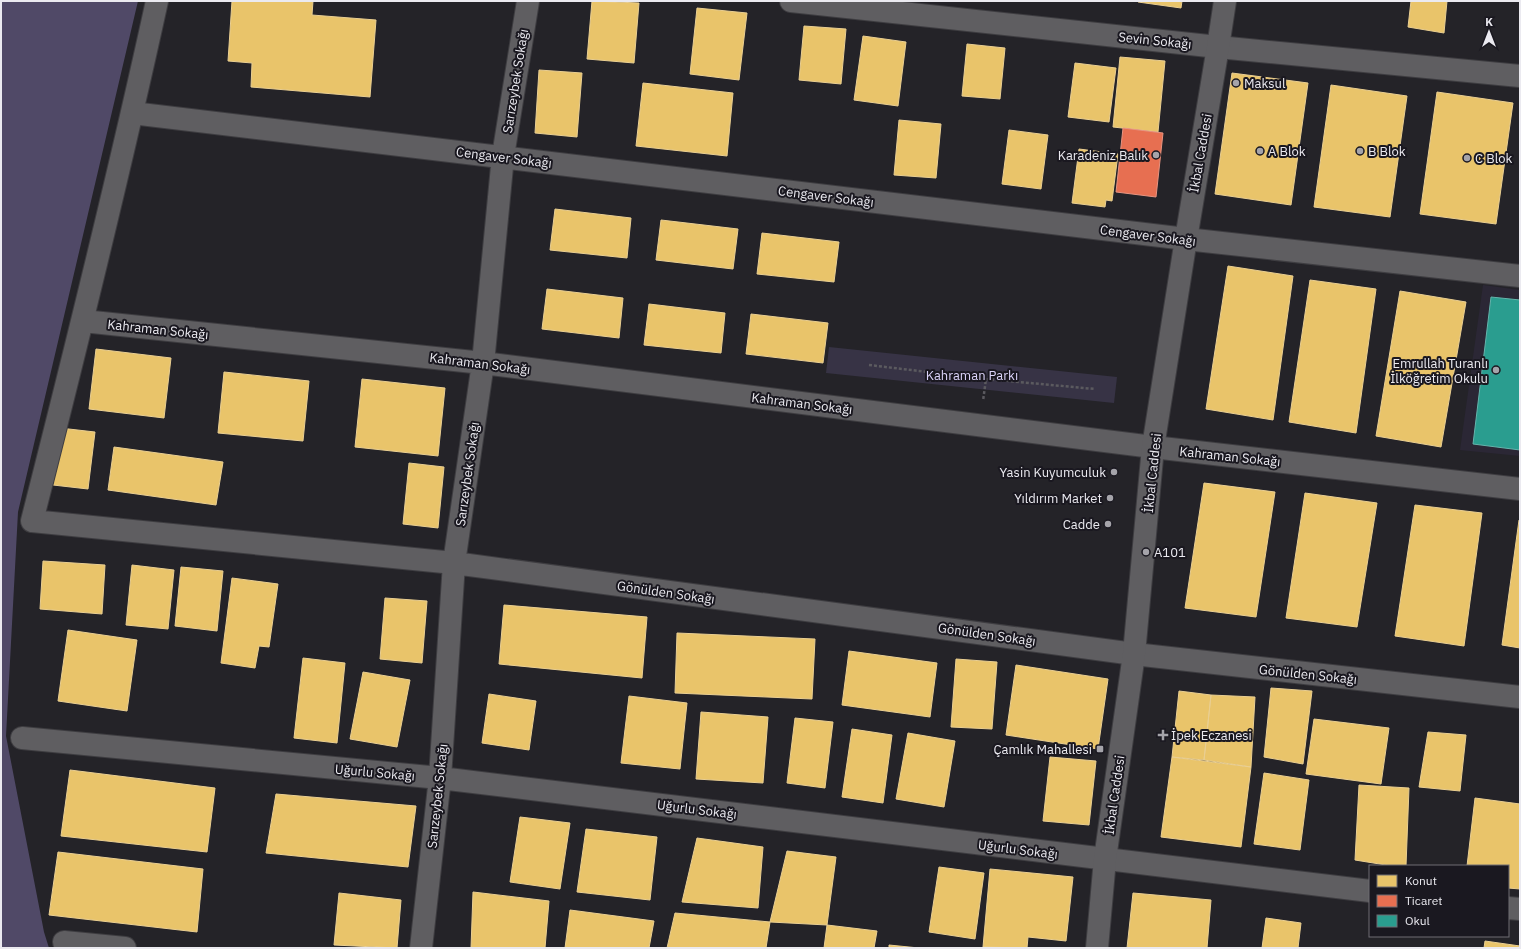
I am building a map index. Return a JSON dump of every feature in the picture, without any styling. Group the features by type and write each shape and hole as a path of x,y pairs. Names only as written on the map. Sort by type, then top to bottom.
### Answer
{"street":[{"path":"83,321 157,1"},
{"name":"Sarızeybek Sokağı","path":"421,948 440,778 454,563 483,363 503,156 528,1"},
{"name":"Sevin Sokağı","path":"791,1 1218,47 1520,76"},
{"name":"İkbal Caddesi","path":"1097,948 1105,859 1134,654 1153,447 1225,1"},
{"name":"Cengaver Sokağı","path":"132,112 1186,240 1520,276"},
{"name":"Kahraman Sokağı","path":"83,321 483,363 1153,447 1520,489"},
{"name":"Gönülden Sokağı","path":"83,321 32,521 454,563 1134,654 1520,697"},
{"name":"Uğurlu Sokağı","path":"22,738 440,778 1369,891"},
{"path":"1509,908 1520,910"},
{"path":"64,942 125,948"}],"path":[{"path":"869,365 986,379 1094,388"},
{"path":"980,425 986,379"}],"shaded area":[{"path":"1,1 138,1 18,512 6,736 44,932 49,948 1,948"},
{"name":"Emrullah Turanlı İlköğretim Okulu","path":"1483,285 1520,290 1520,456 1460,450"}],"green space":[{"name":"Kahraman Parkı","path":"829,347 1117,377 1114,403 826,373"}],"building: Konut":[{"path":"232,1 313,1 312,15 376,20 370,97 251,87 252,63 228,61"},
{"path":"592,1 639,3 634,63 587,59"},
{"path":"1182,1 1181,8 1138,2"},
{"path":"1411,1 1447,1 1444,33 1408,27"},
{"path":"697,8 747,13 739,80 690,74"},
{"path":"804,26 846,29 841,84 799,80"},
{"path":"863,36 906,42 898,106 854,100"},
{"path":"967,44 1005,48 1000,99 962,96"},
{"path":"1120,57 1165,61 1158,132 1113,127"},
{"path":"1075,63 1116,68 1109,122 1068,117"},
{"path":"539,70 582,73 577,137 535,133"},
{"name":"A Blok","path":"1232,73 1308,83 1291,205 1215,194"},
{"path":"643,83 733,93 727,156 636,146"},
{"name":"B Blok","path":"1331,85 1407,96 1390,217 1314,207"},
{"name":"C Blok","path":"1437,92 1513,103 1496,224 1420,214"},
{"path":"899,120 941,124 936,178 894,175"},
{"path":"1009,130 1048,135 1041,189 1002,184"},
{"path":"1079,149 1118,154 1112,201 1106,200 1105,207 1072,203"},
{"path":"555,209 631,218 627,258 550,250"},
{"path":"661,220 738,229 733,269 656,260"},
{"path":"762,233 839,242 834,282 757,274"},
{"path":"1228,266 1293,276 1273,420 1206,409"},
{"path":"1310,280 1376,289 1356,433 1289,422"},
{"path":"547,289 623,298 619,338 542,329"},
{"path":"1400,291 1466,302 1441,447 1376,436"},
{"path":"649,304 725,313 721,353 644,345"},
{"path":"751,314 828,323 823,363 746,354"},
{"path":"96,349 171,358 164,418 89,409"},
{"path":"224,372 309,381 303,441 218,433"},
{"path":"362,379 445,388 438,456 355,447"},
{"path":"60,428 95,432 88,489 53,485"},
{"path":"114,447 223,462 216,505 108,490"},
{"path":"409,463 444,467 438,528 403,524"},
{"path":"1204,483 1275,492 1256,617 1185,608"},
{"path":"1305,493 1377,503 1357,627 1286,618"},
{"path":"1415,505 1482,513 1464,646 1395,636"},
{"path":"1520,520 1520,648 1502,645"},
{"path":"43,561 105,565 102,614 40,609"},
{"path":"132,565 174,570 168,629 126,625"},
{"path":"181,567 223,571 217,631 175,626"},
{"path":"232,578 278,584 269,647 259,646 255,668 221,663"},
{"path":"385,598 427,601 422,663 380,659"},
{"path":"504,605 647,617 642,678 499,664"},
{"path":"68,630 137,640 127,711 58,701"},
{"path":"677,633 815,639 812,699 675,693"},
{"path":"849,651 937,663 930,717 842,705"},
{"path":"303,658 345,663 337,743 294,738"},
{"path":"956,659 997,662 992,729 951,727"},
{"path":"1016,665 1108,679 1098,749 1006,735"},
{"path":"363,672 410,680 397,747 350,739"},
{"path":"1271,688 1312,691 1303,764 1264,757"},
{"path":"1179,691 1211,695 1204,760 1172,757"},
{"path":"489,694 536,701 529,750 482,743"},
{"path":"1211,695 1255,697 1251,767 1204,760"},
{"path":"629,696 687,703 680,769 621,763"},
{"path":"701,712 768,717 763,783 696,779"},
{"path":"795,718 833,722 825,788 787,783"},
{"path":"1314,719 1389,728 1381,784 1306,774"},
{"path":"852,729 892,735 883,803 842,797"},
{"path":"1428,732 1466,735 1460,791 1419,787"},
{"path":"908,733 955,741 944,807 896,799"},
{"path":"1050,757 1096,761 1089,825 1043,821"},
{"path":"1172,757 1251,767 1241,847 1161,837"},
{"path":"70,770 215,788 207,852 61,836"},
{"path":"1264,773 1309,780 1300,850 1254,844"},
{"path":"1359,785 1409,788 1406,865 1386,865 1355,860"},
{"path":"276,794 416,806 408,867 266,853"},
{"path":"1475,798 1520,804 1520,889 1509,888 1509,865 1467,865"},
{"path":"520,817 570,823 560,889 510,882"},
{"path":"586,829 657,837 650,900 577,892"},
{"path":"697,838 763,847 758,908 682,902"},
{"path":"787,851 836,857 827,925 770,922"},
{"path":"58,852 203,869 197,932 49,915"},
{"path":"939,867 984,873 975,939 929,932"},
{"path":"990,869 1073,877 1066,941 1028,937 1027,948 983,947"},
{"path":"473,892 549,901 545,948 471,948"},
{"path":"339,893 401,900 397,948 334,945"},
{"path":"1133,893 1211,900 1207,948 1127,948"},
{"path":"570,910 654,921 649,948 565,948"},
{"path":"675,913 770,922 766,948 667,948"},
{"path":"1266,918 1301,923 1298,948 1262,948"},
{"path":"827,925 877,931 874,948 824,948"},
{"path":"1485,941 1520,946 1520,948 1484,948"},
{"path":"889,945 919,948 889,948"}],"building: Ticaret":[{"path":"1123,128 1163,133 1156,197 1116,192"}],"building: Okul":[{"name":"Emrullah Turanlı İlköğretim Okulu","path":"1491,297 1520,300 1520,450 1473,444"}],"place":[{"name":"Maksul","path":"1236,83"},
{"name":"A Blok","path":"1260,151"},
{"name":"B Blok","path":"1360,151"},
{"name":"Karadeniz Balık","path":"1156,155"},
{"name":"C Blok","path":"1467,158"},
{"name":"Emrullah Turanlı İlköğretim Okulu","path":"1496,370"},
{"name":"Yasin Kuyumculuk","path":"1114,472"},
{"name":"Yıldırım Market","path":"1110,498"},
{"name":"Cadde","path":"1108,524"},
{"name":"A101","path":"1146,552"},
{"name":"İpek Eczanesi","path":"1163,735"},
{"name":"Çamlık Mahallesi","path":"1100,749"}]}
